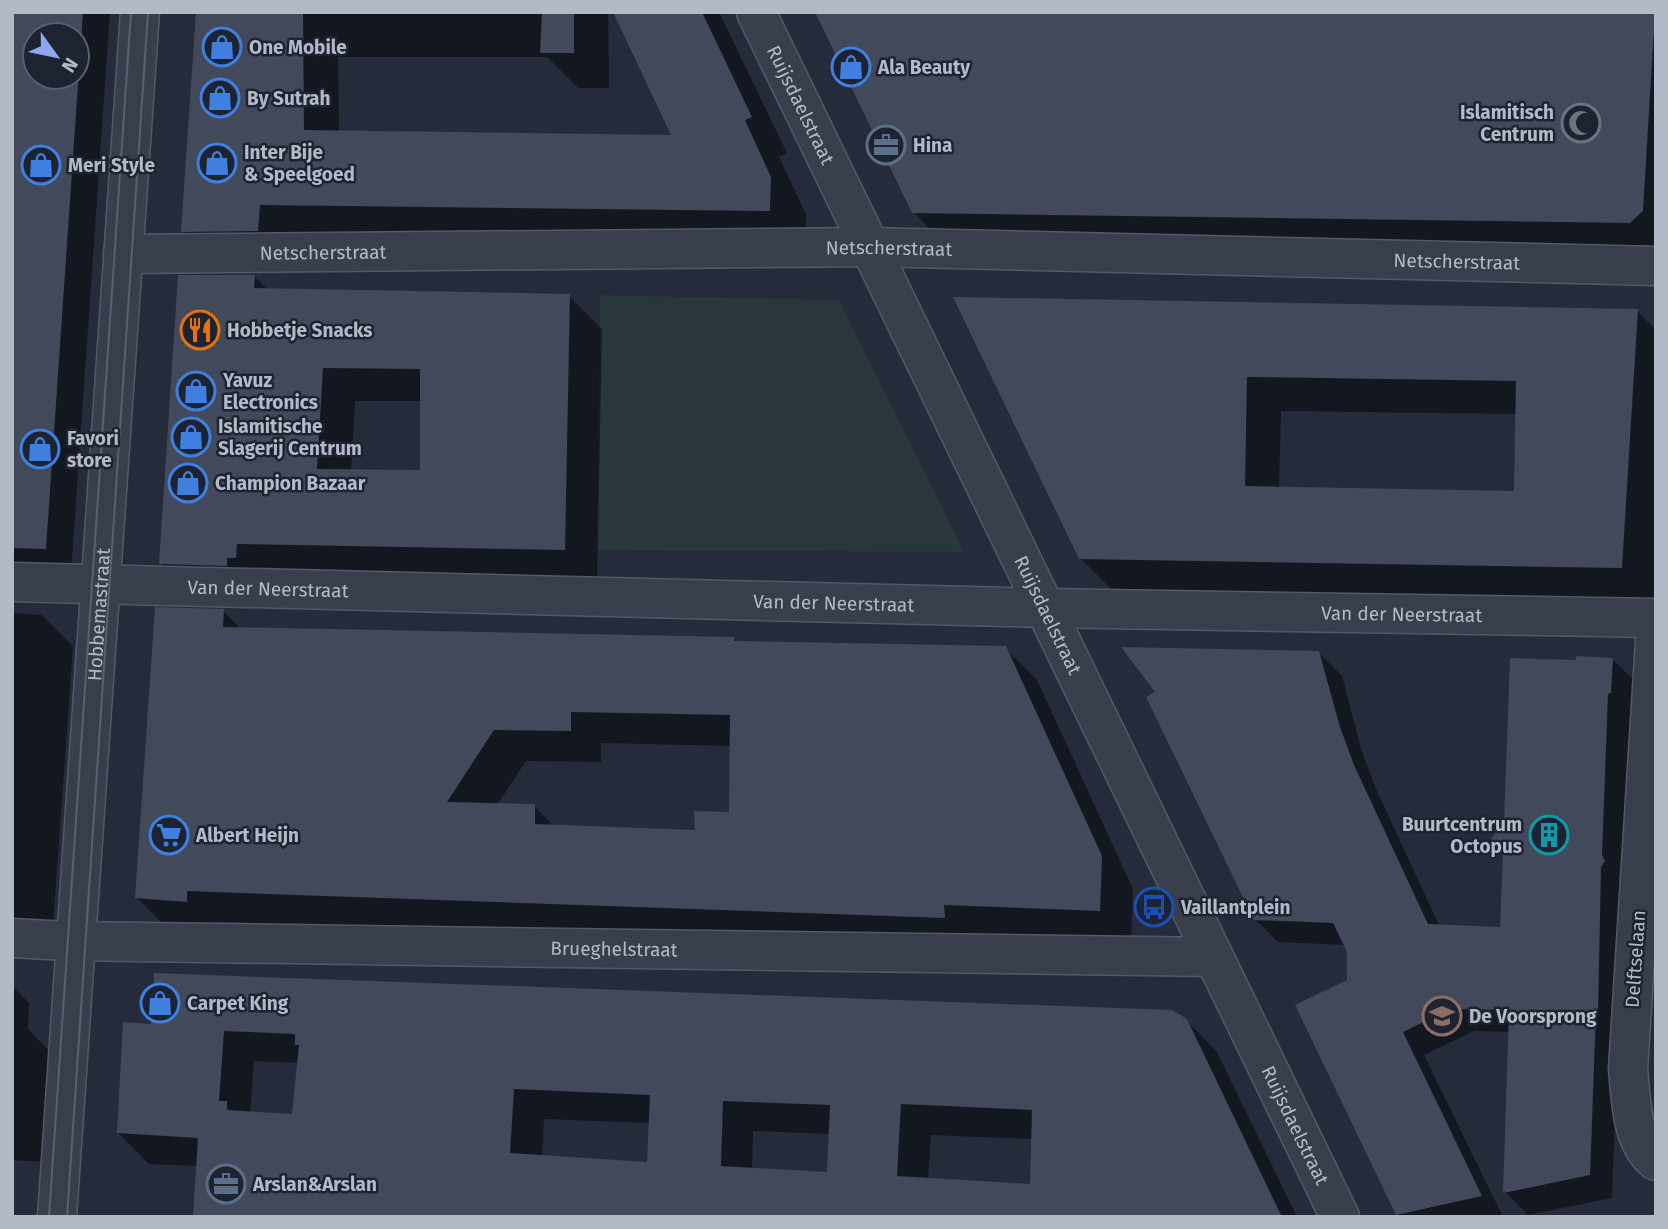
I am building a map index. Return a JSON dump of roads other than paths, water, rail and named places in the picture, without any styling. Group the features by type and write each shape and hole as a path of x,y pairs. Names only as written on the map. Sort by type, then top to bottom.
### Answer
{"street":[{"name":"Hobbemastraat","path":"57,1217 140,12"},
{"name":"Ruijsdaelstraat","path":"757,12 1340,1217"},
{"name":"Netscherstraat","path":"123,254 869,247 1656,266"},
{"name":"Van der Neerstraat","path":"12,582 304,587 1045,608 1656,618"},
{"name":"Delftselaan","path":"1656,626 1628,1069 1631,1104 1638,1135 1656,1161"},
{"name":"Brueghelstraat","path":"12,938 1214,957"}],"tram line":[{"path":"49,1217 131,12"},
{"path":"67,1217 148,12"}],"place":[{"name":"One Mobile","path":"222,47"},
{"name":"Ala Beauty","path":"851,67"},
{"name":"By Sutrah","path":"220,98"},
{"name":"Islamitisch Centrum","path":"1581,123"},
{"name":"Hina","path":"886,145"},
{"name":"Inter Bije & Speelgoed","path":"217,163"},
{"name":"Meri Style","path":"41,165"},
{"name":"Hobbetje Snacks","path":"200,330"},
{"name":"Yavuz Electronics","path":"196,391"},
{"name":"Islamitische Slagerij Centrum","path":"191,437"},
{"name":"Favori store","path":"40,449"},
{"name":"Champion Bazaar","path":"188,483"},
{"name":"Albert Heijn","path":"169,835"},
{"name":"Buurtcentrum Octopus","path":"1549,835"},
{"name":"Vaillantplein","path":"1154,907"},
{"name":"Carpet King","path":"160,1003"},
{"name":"De Voorsprong","path":"1442,1016"},
{"name":"Arslan&Arslan","path":"226,1184"}]}
